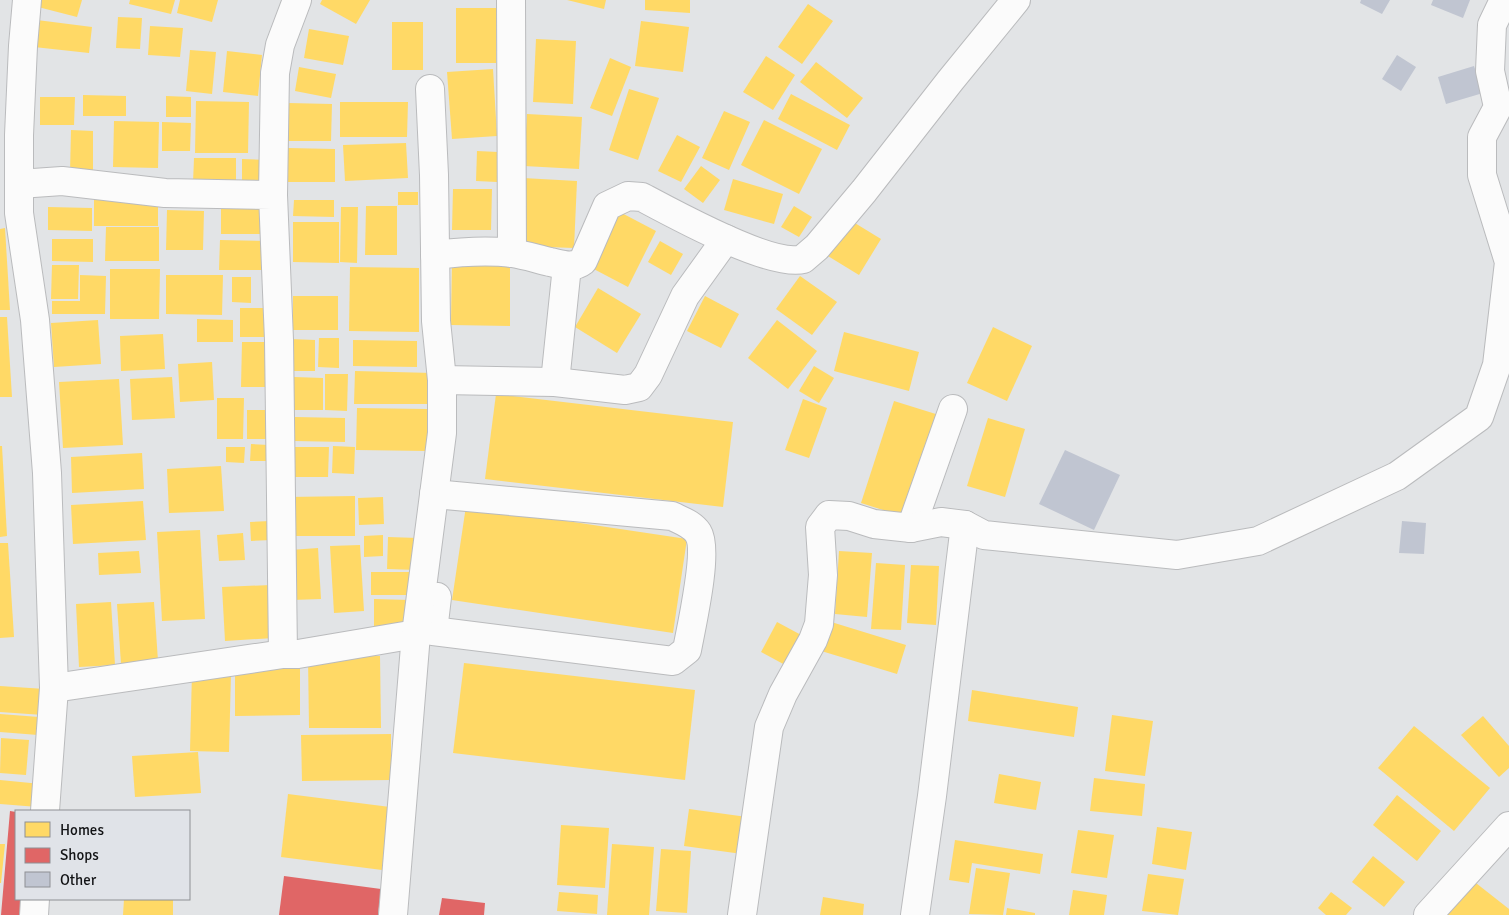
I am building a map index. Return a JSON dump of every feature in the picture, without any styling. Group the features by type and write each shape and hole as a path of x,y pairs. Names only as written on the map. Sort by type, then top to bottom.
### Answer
{"street":[{"path":"27,0 19,135 19,184 9,213 35,320 46,464 54,688 45,810"},
{"path":"283,654 279,340 273,195 275,73 280,45 297,0"},
{"path":"511,0 512,253"},
{"path":"435,255 454,253 512,253 567,266 579,264 583,261 607,206 628,196 642,196 726,239 784,258 800,260 817,247 1016,0"},
{"path":"742,915 769,727 783,694 813,640 819,624 823,575 820,527 829,515 849,516 874,524 911,528 941,522 965,525 984,535 1177,555 1258,541 1397,476 1479,417 1497,365 1509,262 1482,175 1482,138 1498,107 1490,71 1492,25 1504,0"},
{"path":"430,89 434,176 436,321 442,380 442,495 433,631 673,661 687,650 702,557 699,534 691,524 672,516 442,495"},
{"path":"19,184 62,181 165,193 273,195"},
{"path":"442,380 555,382 625,390 639,387 648,374 685,296 726,239"},
{"path":"555,382 567,266"},
{"path":"911,528 953,409"},
{"path":"393,915 416,634 442,495"},
{"path":"915,915 932,796 965,525"},
{"path":"54,688 283,654 298,654 416,634"},
{"path":"1428,915 1509,826"},
{"path":"34,915 36,900"}],"building: Homes":[{"path":"40,0 82,0 77,17 38,7"},
{"path":"130,0 175,0 171,14 129,4"},
{"path":"180,0 218,0 212,22 177,13"},
{"path":"322,0 370,0 356,24 320,4"},
{"path":"567,0 606,0 604,9"},
{"path":"645,0 690,0 690,13 645,10"},
{"path":"808,4 833,21 802,64 778,47"},
{"path":"456,8 496,8 496,63 456,63"},
{"path":"118,17 142,18 140,49 116,48"},
{"path":"37,20 92,27 89,53 34,47"},
{"path":"641,21 689,27 683,72 635,66"},
{"path":"392,22 423,22 423,70 392,70"},
{"path":"150,26 183,28 180,57 148,55"},
{"path":"309,29 349,36 343,65 304,58"},
{"path":"536,39 576,41 573,104 533,102"},
{"path":"190,50 216,52 212,94 186,91"},
{"path":"227,51 262,55 258,96 223,92"},
{"path":"766,56 795,75 773,110 743,92"},
{"path":"610,58 631,67 612,116 590,108"},
{"path":"816,62 863,98 847,118 800,82"},
{"path":"299,67 336,74 331,98 295,91"},
{"path":"493,69 497,136 452,139 447,72"},
{"path":"629,89 659,98 638,160 609,150"},
{"path":"791,94 850,125 837,150 778,119"},
{"path":"83,95 126,96 126,116 83,116"},
{"path":"166,96 191,97 191,117 166,117"},
{"path":"40,97 75,97 74,125 40,125"},
{"path":"196,101 249,102 248,153 195,153"},
{"path":"340,102 408,102 407,137 340,137"},
{"path":"288,103 332,104 331,141 288,141"},
{"path":"724,111 750,122 729,170 702,158"},
{"path":"527,114 582,117 579,169 524,166"},
{"path":"764,120 822,149 799,194 741,165"},
{"path":"114,121 159,122 158,168 113,167"},
{"path":"162,122 191,123 190,151 162,151"},
{"path":"71,130 93,131 93,173 70,173"},
{"path":"677,135 700,147 681,182 658,171"},
{"path":"406,143 408,178 345,181 343,145"},
{"path":"288,148 335,149 335,182 288,182"},
{"path":"477,151 498,152 497,182 476,181"},
{"path":"194,158 236,158 236,184 193,183"},
{"path":"242,159 270,160 269,184 242,184"},
{"path":"701,166 720,180 703,203 684,189"},
{"path":"523,178 577,181 574,248 520,246"},
{"path":"733,179 783,194 774,224 724,210"},
{"path":"453,189 492,189 491,230 452,230"},
{"path":"398,192 418,192 418,205 398,205"},
{"path":"94,195 158,196 158,226 94,226"},
{"path":"294,200 334,200 334,217 293,216"},
{"path":"221,201 272,201 271,234 221,234"},
{"path":"366,206 397,206 397,255 365,255"},
{"path":"794,206 812,217 799,237 781,227"},
{"path":"48,207 92,208 92,231 48,230"},
{"path":"341,207 358,207 357,263 340,262"},
{"path":"167,210 204,211 203,250 166,250"},
{"path":"616,210 656,231 628,287 588,266"},
{"path":"845,217 881,239 859,275 823,253"},
{"path":"293,222 339,222 339,263 293,262"},
{"path":"106,227 159,227 159,261 105,261"},
{"path":"5,228 10,310 0,310 0,229"},
{"path":"52,239 93,239 93,262 52,261"},
{"path":"220,240 271,241 270,270 219,270"},
{"path":"660,241 683,254 671,275 648,262"},
{"path":"452,257 510,258 510,326 451,325"},
{"path":"52,265 79,265 78,299 51,299"},
{"path":"350,267 419,268 419,332 349,331"},
{"path":"110,269 160,269 159,319 110,319"},
{"path":"80,275 106,276 105,314 52,314 52,301 80,301"},
{"path":"166,275 223,275 222,315 166,314"},
{"path":"800,276 837,302 812,335 776,309"},
{"path":"232,277 251,277 251,303 232,302"},
{"path":"598,288 641,314 617,353 575,327"},
{"path":"293,296 338,296 338,330 293,330"},
{"path":"705,296 739,314 721,348 687,331"},
{"path":"240,308 272,308 271,337 240,337"},
{"path":"0,317 7,317 12,397 0,397"},
{"path":"197,319 233,320 233,342 197,342"},
{"path":"98,320 101,364 54,367 51,323"},
{"path":"777,320 817,351 788,389 748,358"},
{"path":"993,327 1032,346 1007,401 967,383"},
{"path":"844,332 919,352 909,391 834,371"},
{"path":"163,334 165,369 121,371 120,336"},
{"path":"319,338 339,338 339,368 318,367"},
{"path":"290,339 315,340 315,371 290,371"},
{"path":"353,340 417,341 417,367 353,366"},
{"path":"242,342 271,342 270,387 241,387"},
{"path":"212,362 214,400 180,402 178,364"},
{"path":"814,366 834,378 819,403 799,391"},
{"path":"355,371 433,373 433,404 354,404"},
{"path":"325,374 348,374 347,411 325,410"},
{"path":"172,377 175,418 132,420 130,379"},
{"path":"294,377 323,378 323,410 293,410"},
{"path":"119,379 123,445 63,448 59,382"},
{"path":"496,394 733,422 723,507 485,479"},
{"path":"217,398 244,398 243,439 217,439"},
{"path":"803,399 827,408 809,458 785,450"},
{"path":"894,401 939,415 905,517 861,503"},
{"path":"357,408 427,409 427,451 356,450"},
{"path":"247,410 275,410 275,439 247,439"},
{"path":"295,417 345,418 345,442 294,441"},
{"path":"988,418 1025,429 1005,497 967,486"},
{"path":"251,444 269,445 268,461 250,461"},
{"path":"0,446 2,446 7,536 0,537"},
{"path":"333,446 355,447 354,474 332,473"},
{"path":"226,447 245,447 244,463 226,462"},
{"path":"293,447 329,447 328,477 293,477"},
{"path":"142,453 144,489 72,493 71,457"},
{"path":"221,466 224,511 169,513 167,469"},
{"path":"355,496 355,536 287,536 287,497"},
{"path":"383,497 384,524 359,525 358,498"},
{"path":"143,501 146,540 73,544 71,505"},
{"path":"466,506 687,539 673,633 452,600"},
{"path":"270,521 272,540 251,541 250,522"},
{"path":"200,530 205,619 162,621 157,532"},
{"path":"243,533 245,560 219,561 217,535"},
{"path":"383,535 383,556 364,557 364,536"},
{"path":"388,537 418,538 417,570 387,569"},
{"path":"0,543 8,543 14,637 0,638"},
{"path":"360,545 364,611 334,613 330,546"},
{"path":"318,548 321,599 292,600 290,550"},
{"path":"139,551 141,573 99,575 98,553"},
{"path":"839,551 872,553 867,617 835,614"},
{"path":"876,563 905,565 901,630 871,629"},
{"path":"911,565 939,566 936,625 907,623"},
{"path":"371,572 411,572 411,595 371,595"},
{"path":"271,585 274,638 225,641 222,587"},
{"path":"374,599 410,600 410,631 374,631"},
{"path":"111,602 115,665 79,667 76,604"},
{"path":"154,602 158,661 121,664 117,604"},
{"path":"828,621 906,645 897,674 818,650"},
{"path":"777,622 803,636 787,666 761,652"},
{"path":"380,656 381,728 309,728 308,657"},
{"path":"464,663 695,690 685,780 453,753"},
{"path":"300,666 300,715 235,716 235,667"},
{"path":"192,672 231,673 229,752 190,751"},
{"path":"0,686 45,689 43,715 0,712"},
{"path":"972,690 1078,707 1074,737 968,721"},
{"path":"0,714 39,717 38,735 0,732"},
{"path":"1112,715 1153,721 1145,776 1105,771"},
{"path":"1483,716 1509,746 1509,768 1499,777 1461,735"},
{"path":"1414,726 1490,788 1454,831 1378,768"},
{"path":"391,734 391,780 302,781 301,735"},
{"path":"1,738 29,740 26,775 0,773"},
{"path":"198,752 201,793 135,797 132,756"},
{"path":"999,774 1041,782 1036,810 994,803"},
{"path":"1094,778 1145,784 1142,816 1090,811"},
{"path":"0,780 41,784 38,807 0,804"},
{"path":"288,794 390,807 382,870 281,857"},
{"path":"1397,795 1441,831 1417,861 1373,825"},
{"path":"689,809 747,817 742,854 684,846"},
{"path":"561,825 609,828 605,888 557,885"},
{"path":"1157,827 1192,832 1186,870 1152,864"},
{"path":"1078,830 1114,835 1107,878 1071,873"},
{"path":"955,840 1043,854 1040,874 972,863 969,883 949,880"},
{"path":"0,844 5,844 1,883 0,883"},
{"path":"612,844 654,847 649,915 607,915"},
{"path":"661,849 691,851 687,913 656,911"},
{"path":"1373,856 1405,882 1384,907 1352,882"},
{"path":"976,868 1010,873 1003,915 969,914"},
{"path":"1148,874 1184,879 1178,915 1142,911"},
{"path":"1467,876 1509,909 1509,915 1440,915"},
{"path":"1073,890 1107,895 1104,915 1069,915"},
{"path":"559,892 598,895 597,914 557,911"},
{"path":"1331,892 1352,908 1346,915 1326,915 1318,908"},
{"path":"823,897 864,904 863,915 820,915"},
{"path":"124,900 173,900 173,915 123,915"},
{"path":"1007,908 1035,913 1035,915 1006,915"}],"building: Shops":[{"path":"10,811 15,812 15,900 27,900 25,915 1,915"},
{"path":"284,876 381,889 378,915 279,915"},
{"path":"442,898 485,903 484,915 439,915"}],"building: Other":[{"path":"1361,0 1390,0 1382,14 1360,3"},
{"path":"1433,0 1470,0 1463,18 1431,5"},
{"path":"1397,55 1416,67 1401,91 1382,79"},
{"path":"1474,66 1483,93 1446,104 1438,77"},
{"path":"1065,450 1120,475 1094,530 1039,504"},
{"path":"1402,521 1426,523 1424,554 1399,553"}]}
